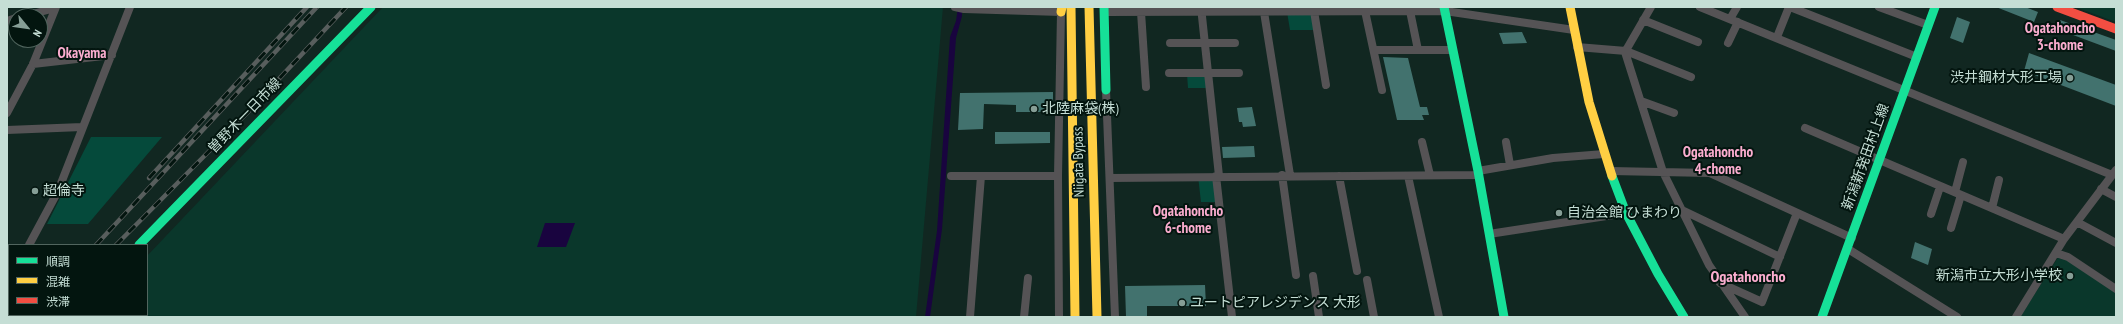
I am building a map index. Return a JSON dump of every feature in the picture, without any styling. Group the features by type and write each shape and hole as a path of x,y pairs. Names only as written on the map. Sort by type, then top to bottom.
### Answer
{"main road":[{"name":"曽野木一日市線","path":"140,244 371,7"},
{"name":"Niigata Bypass","path":"1071,7 1075,317"},
{"name":"Niigata Bypass","path":"1089,7 1096,317"},
{"path":"1570,7 1593,121 1604,154 1626,213 1658,274 1684,317"},
{"name":"新潟新発田村上線","path":"1822,317 1935,7"},
{"path":"2057,7 2116,29"},
{"path":"1445,9 1478,173 1504,317"},
{"path":"1104,10 1106,90"}],"street":[{"path":"7,113 33,64 55,7"},
{"path":"30,244 58,191 130,7"},
{"path":"1651,7 1626,51 1641,101 1663,172 1709,265 1720,283 1745,317"},
{"path":"1700,7 1777,37 1904,91 2114,173 2064,239 2016,317"},
{"path":"1728,42 1737,7"},
{"path":"1777,37 1790,7 1917,57"},
{"path":"1879,7 1928,25"},
{"path":"958,8 1062,10 1058,176 1059,317"},
{"path":"1104,10 1141,12 1201,9 1410,11 1445,9 1574,30"},
{"path":"1201,9 1232,317"},
{"path":"1261,10 1286,175 1296,275"},
{"path":"1369,10 1374,50 1382,90"},
{"path":"1314,11 1326,85"},
{"path":"1410,11 1418,50"},
{"path":"1141,12 1146,87"},
{"path":"1643,20 1698,42"},
{"path":"1170,43 1235,43"},
{"path":"1577,47 1626,51 1691,77"},
{"path":"1374,50 1453,50"},
{"path":"33,64 112,55"},
{"path":"1169,73 1239,74"},
{"path":"1106,90 1115,317"},
{"path":"1641,101 1674,113"},
{"path":"7,130 82,127"},
{"path":"1805,128 2064,239"},
{"path":"1422,142 1430,175"},
{"path":"1506,142 1510,165"},
{"path":"1110,178 1286,175 1408,176 1478,173 1510,165 1604,154"},
{"path":"1951,228 1958,194 1962,162"},
{"path":"1611,171 1710,173 1852,238"},
{"path":"951,176 1058,176"},
{"path":"970,317 981,176"},
{"path":"1339,176 1358,271"},
{"path":"1408,176 1439,317"},
{"path":"1992,208 1999,180"},
{"path":"1932,214 1940,186"},
{"path":"2101,189 2116,197"},
{"path":"1682,210 1780,257"},
{"path":"1489,234 1626,213"},
{"path":"1720,283 1762,302 1797,213"},
{"path":"2077,222 2116,243"},
{"path":"1848,249 1910,286 1957,317"},
{"path":"2056,253 2068,257 2116,289"},
{"path":"1313,276 1319,317"},
{"path":"1024,317 1028,278"},
{"path":"1367,280 1374,317"},
{"path":"7,287 8,282"},
{"path":"123,316 138,317"}],"shaded area":[{"path":"383,7 943,7 916,317 89,317 148,316 148,255"},
{"path":"958,7 962,7 962,16 956,38 942,229 930,317 925,317 937,231 950,37 956,21"},
{"path":"2075,7 2116,7 2116,22 2097,15"},
{"path":"1287,12 1313,12 1316,30 1290,30"},
{"path":"1187,74 1207,74 1208,88 1188,88"},
{"path":"91,137 162,137 88,224 47,224"},
{"path":"1198,176 1215,176 1218,202 1201,202"},
{"path":"545,223 575,223 566,247 537,247"},
{"name":"新潟市立大形小学校","path":"2059,256 2071,260 2116,291 2116,317 2020,317"}],"building":[{"path":"1996,7 2025,7 2038,12 2034,22"},
{"path":"1957,17 1970,22 1963,43 1950,38"},
{"path":"2060,20 2116,40 2116,51 2057,29"},
{"path":"1522,32 1527,43 1503,44 1499,33"},
{"name":"渋井鋼材大形工場","path":"2029,53 2116,85 2116,106 2024,71"},
{"path":"1383,57 1408,58 1420,107 1427,107 1429,115 1422,115 1424,120 1397,120"},
{"name":"北陸麻袋(株)","path":"1053,92 1053,112 1016,112 1016,105 984,104 983,129 958,130 960,93"},
{"path":"1252,107 1256,126 1243,127 1242,122 1239,122 1237,108"},
{"path":"995,132 1050,132 1050,143 995,144"},
{"path":"1254,146 1255,157 1223,158 1222,147"},
{"path":"1915,242 1932,249 1928,265 1911,258"},
{"name":"ユートピアレジデンス 大形","path":"1205,285 1206,306 1147,306 1147,317 1126,317 1125,286"}],"railway":[{"path":"149,178 307,7"},
{"path":"97,244 317,7"},
{"path":"117,244 248,112 346,7"}],"traffic: fast":[{"path":"140,244 371,7"},
{"path":"1104,7 1106,90"},
{"path":"1444,7 1478,171 1504,317"},
{"path":"1822,317 1935,7"},
{"path":"1612,176 1626,213 1658,274 1684,317"}],"traffic: slow":[{"path":"1061,12 1062,7"},
{"path":"1071,7 1075,317"},
{"path":"1089,7 1097,317"},
{"path":"1570,7 1589,102 1612,176"}],"traffic: jam":[{"path":"2057,7 2116,29"}],"place":[{"name":"渋井鋼材大形工場","path":"2070,78"},
{"name":"北陸麻袋(株)","path":"1034,109"},
{"name":"超倫寺","path":"35,191"},
{"name":"自治会館 ひまわり","path":"1559,213"},
{"name":"新潟市立大形小学校","path":"2070,276"},
{"name":"ユートピアレジデンス 大形","path":"1182,303"}],"district":[{"name":"Ogatahoncho 3-chome","path":"2060,38"},
{"name":"Okayama","path":"82,54"},
{"name":"Ogatahoncho 4-chome","path":"1718,162"},
{"name":"Ogatahoncho 6-chome","path":"1188,220"},
{"name":"Ogatahoncho","path":"1748,277"}]}
